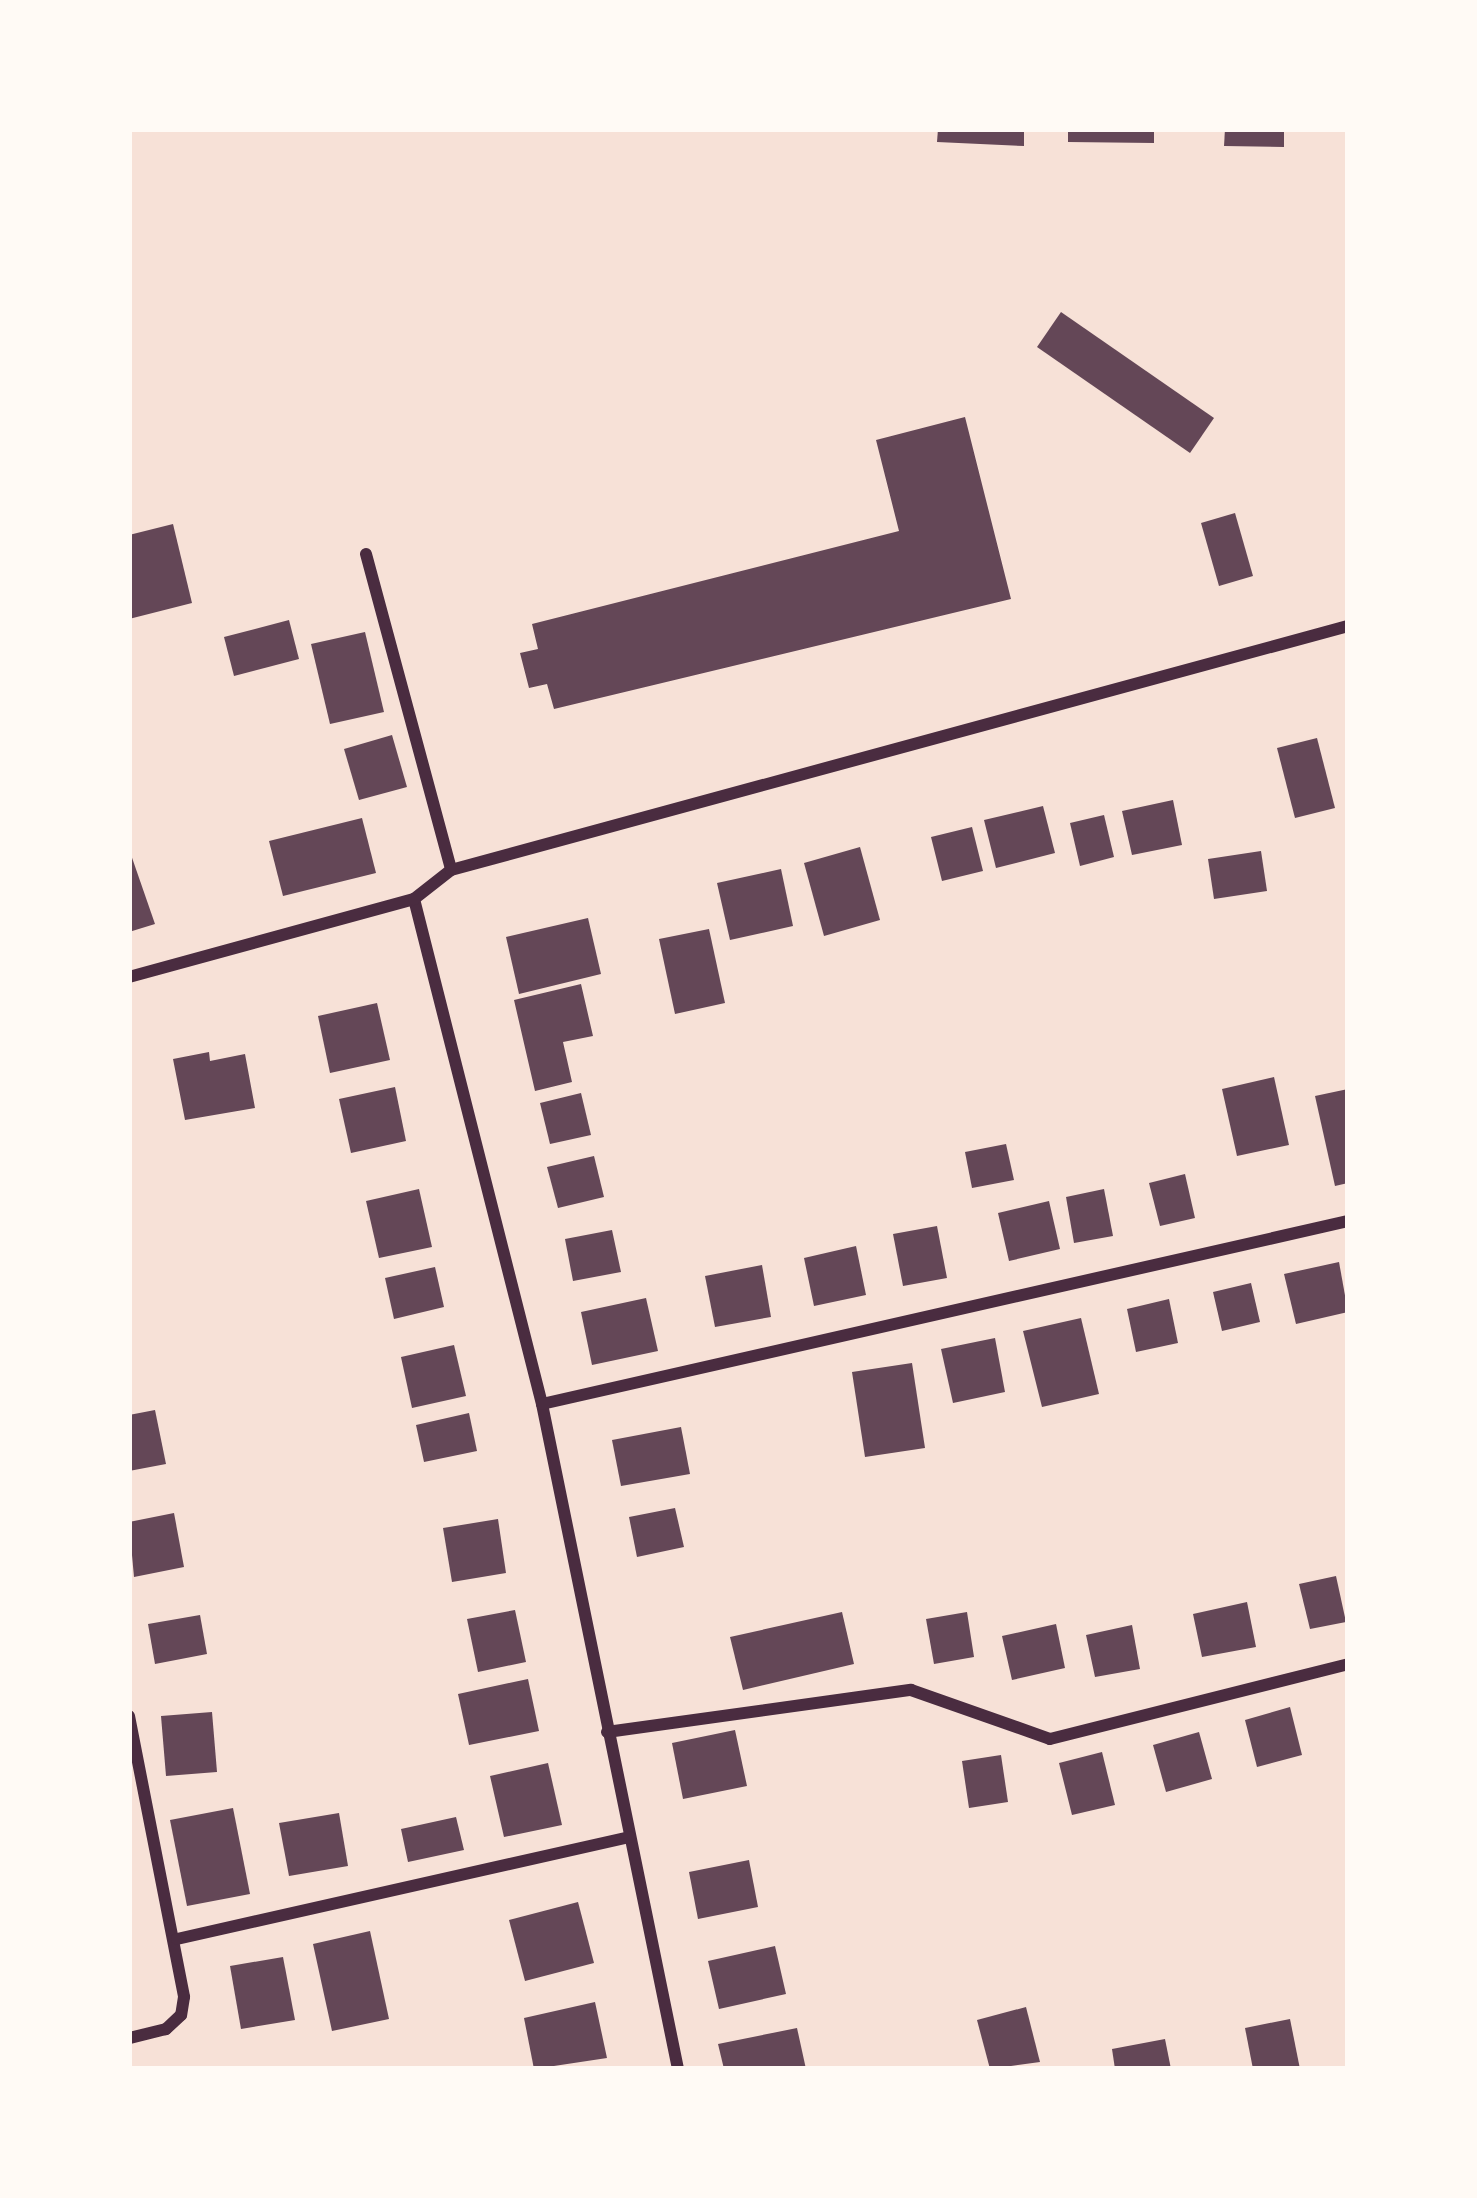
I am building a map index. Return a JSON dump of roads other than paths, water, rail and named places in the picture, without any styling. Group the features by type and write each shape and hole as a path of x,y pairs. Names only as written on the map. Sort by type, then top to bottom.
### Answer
{"street":[{"path":"366,554 452,870"},
{"path":"129,977 414,899 452,870 1348,626"},
{"path":"414,899 542,1404 678,2069"},
{"path":"542,1404 1348,1222"},
{"path":"607,1732 910,1690 1050,1739 1348,1664"},
{"path":"129,1716 177,1939 181,2015 166,2029 129,2038"},
{"path":"177,1939 630,1837"}]}
